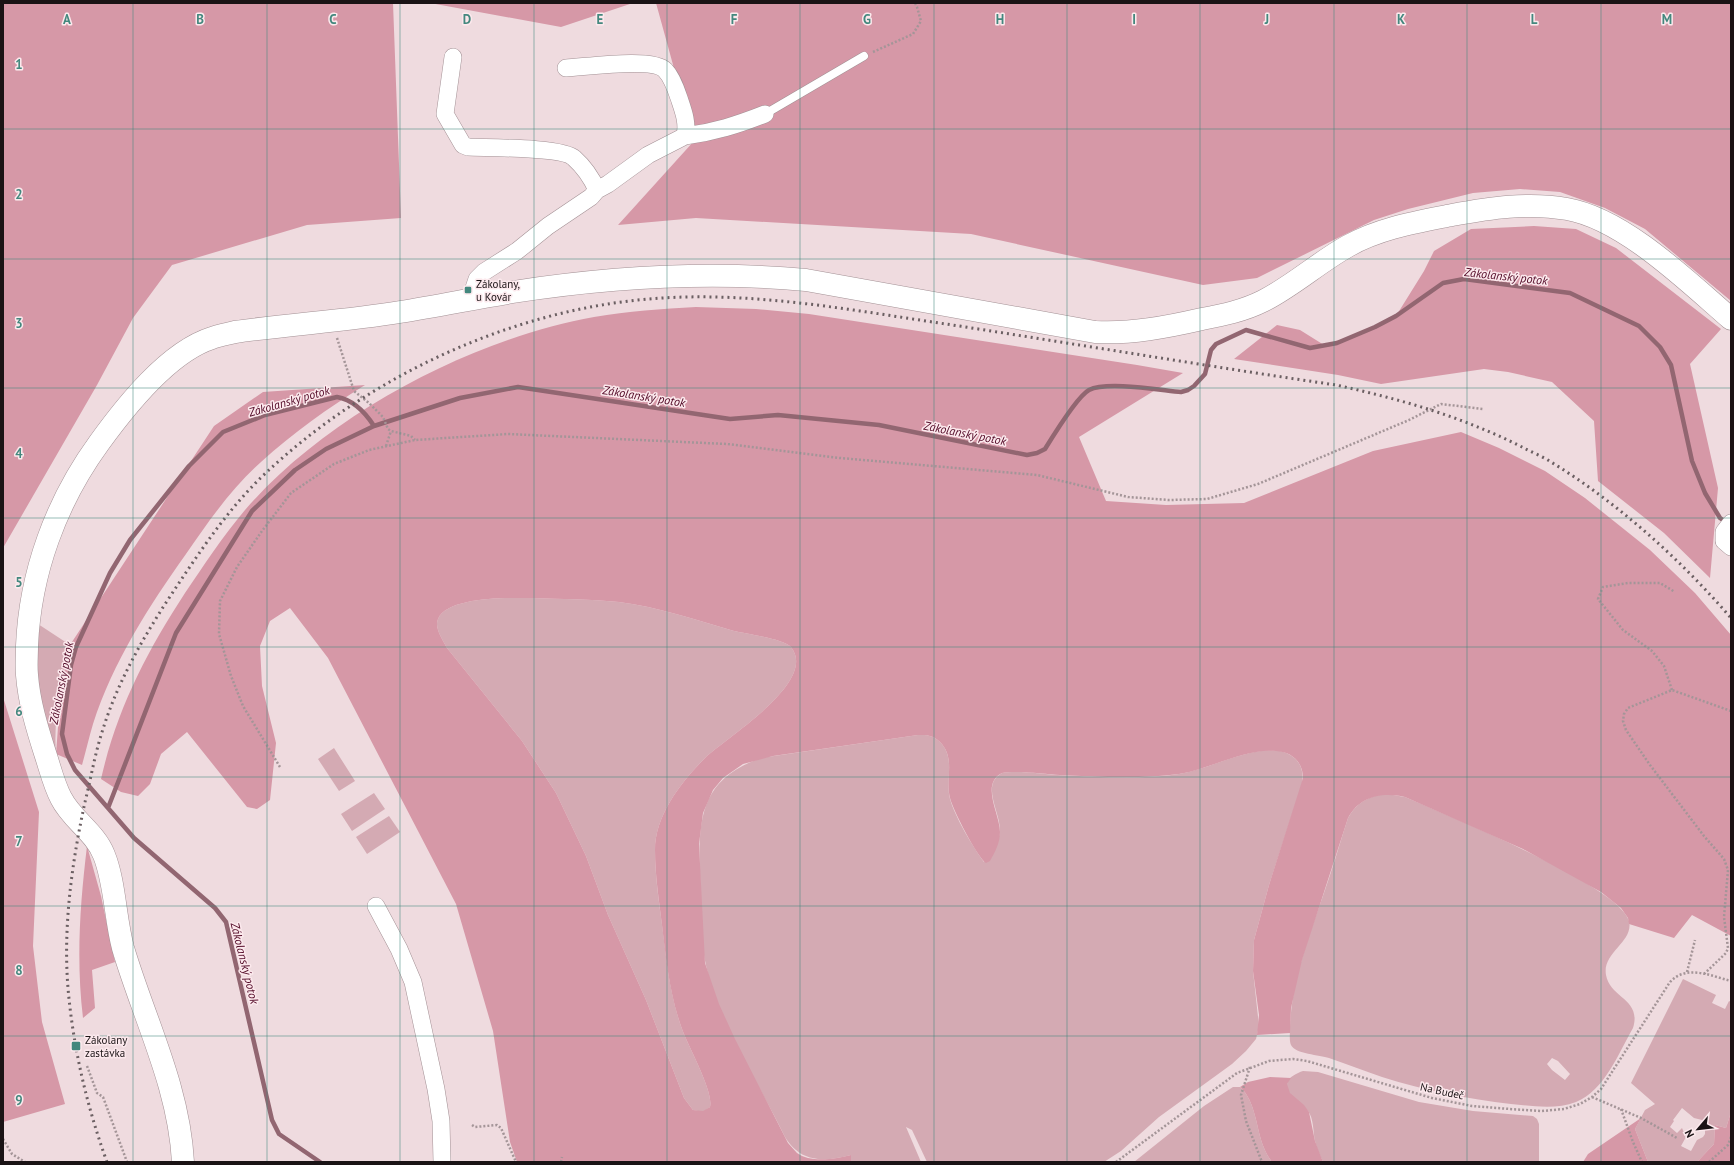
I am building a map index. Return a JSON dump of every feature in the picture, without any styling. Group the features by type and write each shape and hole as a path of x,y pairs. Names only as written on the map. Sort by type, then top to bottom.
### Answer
{"main road":[{"path":"183,1162 182,1136 179,1119 167,1072 130,972 117,924 104,855 91,833 61,799 35,724 26,674 28,627 40,560 67,494 88,457 113,424 144,388 160,371 181,355 211,338 235,332 398,312 543,288 645,277 764,276 806,280 1095,332 1130,332 1180,324 1239,311 1263,301 1348,246 1379,232 1416,222 1488,208 1530,205 1568,209 1602,221 1639,242 1731,319"}],"street":[{"path":"453,58 445,114 463,145 468,147 557,151 574,157 593,182 597,190"},
{"path":"566,68 642,63 656,64 665,70 678,97 687,126 685,136"},
{"path":"474,299 474,288 477,279 484,272 517,251 548,226 591,197 597,190 608,184 648,155 685,136 713,132 765,114"},
{"path":"376,906 399,949 413,982 437,1095 441,1121 442,1162"}],"lane":[{"path":"765,114 864,56"}],"path":[{"path":"864,56 912,34 921,21 917,7 914,3"},
{"path":"331,320 352,388 383,417 388,429 411,436 415,440"},
{"path":"280,767 243,706 231,676 218,634 220,601 237,567 291,493 334,464 369,450 415,440 508,434 727,444 840,458 1037,475 1128,496 1169,500 1207,499 1232,493 1258,484 1409,420 1433,406 1441,404 1483,409"},
{"path":"386,446 391,431"},
{"path":"1672,690 1664,666 1652,651 1623,630 1598,599 1603,587 1628,583 1660,583 1675,592"},
{"path":"1704,974 1726,952 1728,948 1724,917 1728,870 1724,859 1704,836 1650,765 1626,730 1623,721 1624,714 1628,708 1672,690 1731,711"},
{"path":"1695,940 1687,972 1704,974 1731,981"},
{"name":"Na Budeč","path":"1116,1162 1237,1073 1269,1061 1307,1061 1432,1098 1472,1106 1510,1110 1542,1111 1564,1109 1580,1104 1592,1097 1601,1089 1670,982 1676,976 1687,972"},
{"path":"87,1066 97,1093 103,1097 127,1162"},
{"path":"1250,1067 1241,1095 1246,1121 1262,1162"},
{"path":"1592,1097 1621,1108 1677,1138"},
{"path":"1621,1108 1642,1162"},
{"path":"472,1125 475,1127 497,1125 501,1128 516,1162"},
{"path":"1709,1162 1728,1145 1731,1137"},
{"path":"3,1139 12,1154 25,1162"},
{"path":"561,1162 562,1156"}],"shaded area":[{"path":"3,3 393,3 401,218 307,225 172,265 133,318 97,385 3,548"},
{"path":"430,3 633,3 561,27"},
{"path":"656,3 1731,3 1731,301 1645,229 1605,208 1560,192 1520,189 1473,193 1408,209 1374,220 1257,278 1203,285 971,234 696,218 618,225 694,141"},
{"path":"1534,226 1576,229 1616,248 1721,329 1690,364 1718,488 1710,578 1664,533 1598,481 1594,421 1552,382 1508,372 1484,369 1381,384 1338,375 1234,359 1277,325 1300,330 1324,345 1362,333 1396,316 1424,271 1434,251 1471,229"},
{"path":"696,307 756,309 809,314 1183,373 1079,437 1106,501 1166,505 1244,503 1373,451 1461,432 1499,448 1545,471 1585,498 1650,550 1695,593 1731,635 1731,936 1692,915 1674,938 1629,924 1628,918 1621,908 1601,892 1523,849 1405,797 1388,795 1372,797 1359,805 1348,818 1302,960 1291,1008 1290,1033 1257,1035 1259,1015 1253,971 1254,940 1269,885 1303,778 1299,763 1287,753 1264,751 1252,753 1179,774 1150,777 1060,775 1023,772 1002,773 992,784 993,800 1000,832 999,840 990,861 986,863 971,843 952,804 949,791 948,755 945,748 935,738 927,735 918,735 773,756 743,764 723,778 713,790 703,813 699,844 705,963 719,1004 735,1039 788,1143 797,1153 802,1156 816,1159 831,1159 851,1155 851,1162 517,1162 510,1142 493,1031 456,904 328,658 290,608 270,621 260,646 262,686 276,743 270,800 257,809 247,807 187,732 161,754 150,784 138,796 121,792 101,779 115,729 134,682 171,615 185,593 221,540 245,510 278,475 317,443 359,413 404,386 451,363 499,343 547,328 594,317 632,312","holes":["522,598 619,602 663,610 734,631 765,637 787,644 791,647 796,661 792,676 781,692 766,708 705,758 687,777 671,800 656,837 656,878 669,978 674,1004 682,1029 708,1091 710,1107 703,1111 693,1110 684,1098 646,1000 608,915 586,856 556,793 522,741 447,648 438,630 438,619 444,611 454,606 480,600"]},
{"path":"365,385 298,431 261,462 240,483 211,518 172,574 133,635 101,701 82,765 56,754 61,687 70,645 214,426 263,392"},
{"path":"532,598 619,602 663,610 734,631 765,637 787,644 791,647 796,661 792,676 781,692 766,708 705,758 687,777 671,800 656,837 656,875 668,974 682,1029 708,1091 710,1107 703,1112 693,1110 684,1098 646,1000 608,915 586,856 556,793 522,741 447,648 438,630 438,619 444,611 454,606 480,600"},
{"path":"35,622 70,645 57,713 55,740 56,754 33,673"},
{"path":"3,697 39,812 33,946 42,1022 65,1104 3,1122"},
{"path":"918,735 927,735 935,738 945,748 949,762 949,792 952,806 965,832 984,862 996,843 1000,832 992,792 993,784 996,778 1002,773 1022,772 1118,778 1164,776 1191,771 1243,755 1268,750 1280,751 1291,755 1301,767 1303,778 1302,784 1269,885 1254,940 1253,971 1259,1026 1256,1039 1232,1064 1159,1117 1121,1151 1104,1162 927,1162 912,1130 906,1127 921,1162 851,1162 851,1155 832,1159 806,1156 791,1146 785,1137 726,1022 708,973 703,949 700,836 702,819 714,790 725,777 741,767 761,758"},
{"path":"334,748 355,781 339,791 318,759"},
{"path":"374,793 385,809 352,831 341,814"},
{"path":"1387,794 1405,797 1490,834 1564,870 1595,889 1618,906 1629,921 1627,935 1609,960 1606,967 1606,975 1613,989 1633,1011 1635,1018 1633,1028 1610,1070 1595,1089 1586,1096 1576,1102 1552,1107 1478,1100 1413,1086 1382,1077 1329,1058 1302,1052 1293,1048 1290,1041 1290,1034 1295,987 1305,948 1348,818 1359,804 1369,798","holes":["1552,1058 1558,1061 1570,1074 1565,1080 1547,1064"]},
{"path":"389,816 400,832 367,854 356,837"},
{"path":"87,846 101,896 115,962 92,970 95,1008 83,1018 79,953 82,889"},
{"path":"1683,979 1716,995 1712,1003 1725,1009 1729,1001 1731,1002 1731,1112 1726,1128 1715,1125 1714,1144 1697,1162 1648,1162 1635,1129 1645,1110 1655,1104 1631,1083","holes":["1682,1108 1694,1118 1702,1120 1705,1125 1705,1134 1697,1140 1691,1151 1681,1146 1686,1137 1682,1128 1677,1133 1670,1127 1674,1121 1673,1120"]},
{"path":"1303,1071 1318,1072 1419,1102 1473,1111 1533,1116 1537,1119 1539,1124 1539,1162 1323,1162 1314,1137 1310,1114 1306,1108 1291,1095 1287,1088 1289,1079"},
{"path":"1270,1077 1291,1078 1287,1084 1290,1093 1304,1105 1309,1112 1315,1141 1323,1162 1272,1162 1261,1140 1253,1107 1240,1087 1248,1082"},
{"path":"1233,1087 1240,1087 1253,1107 1261,1140 1272,1162 1134,1162 1204,1106"},
{"path":"1731,1112 1731,1162 1697,1162 1714,1144 1715,1125 1726,1128"},
{"path":"1641,1118 1635,1129 1648,1162 1583,1162 1588,1154"}],"waterway":[{"name":"Zákolanský potok","path":"320,1162 279,1134 272,1120 226,922 215,908 134,838 75,770 67,754 62,734 71,665 76,647 110,573 130,540 189,466 223,432 265,415 337,397 349,401 358,407 374,426 460,398 518,387 730,419 778,415 879,425 1027,455 1037,453 1045,449 1072,408 1089,390 1097,387 1108,386 1147,388 1181,392 1188,390 1205,374 1211,350 1216,344 1246,330 1310,348 1337,343 1375,327 1396,316 1443,283 1464,279 1570,293 1639,326 1660,347 1671,365 1692,461 1705,493 1720,518 1727,523"},
{"path":"108,808 176,633 252,511 295,470 326,449 374,426"}],"railway":[{"path":"107,1162 87,1098 73,1032 68,988 67,941 70,894 80,825 100,738 118,689 147,633 169,597 222,522 256,482 308,437 350,407 394,379 440,356 488,336 538,320 588,308 638,300 677,297 754,299 793,302 869,312 1336,385 1384,396 1454,418 1500,436 1548,460 1600,495 1647,533 1691,574 1731,618"}],"place":[{"name":"Zákolany, u Kovár","path":"468,290"},
{"name":"Zákolany zastávka","path":"76,1046"}]}
